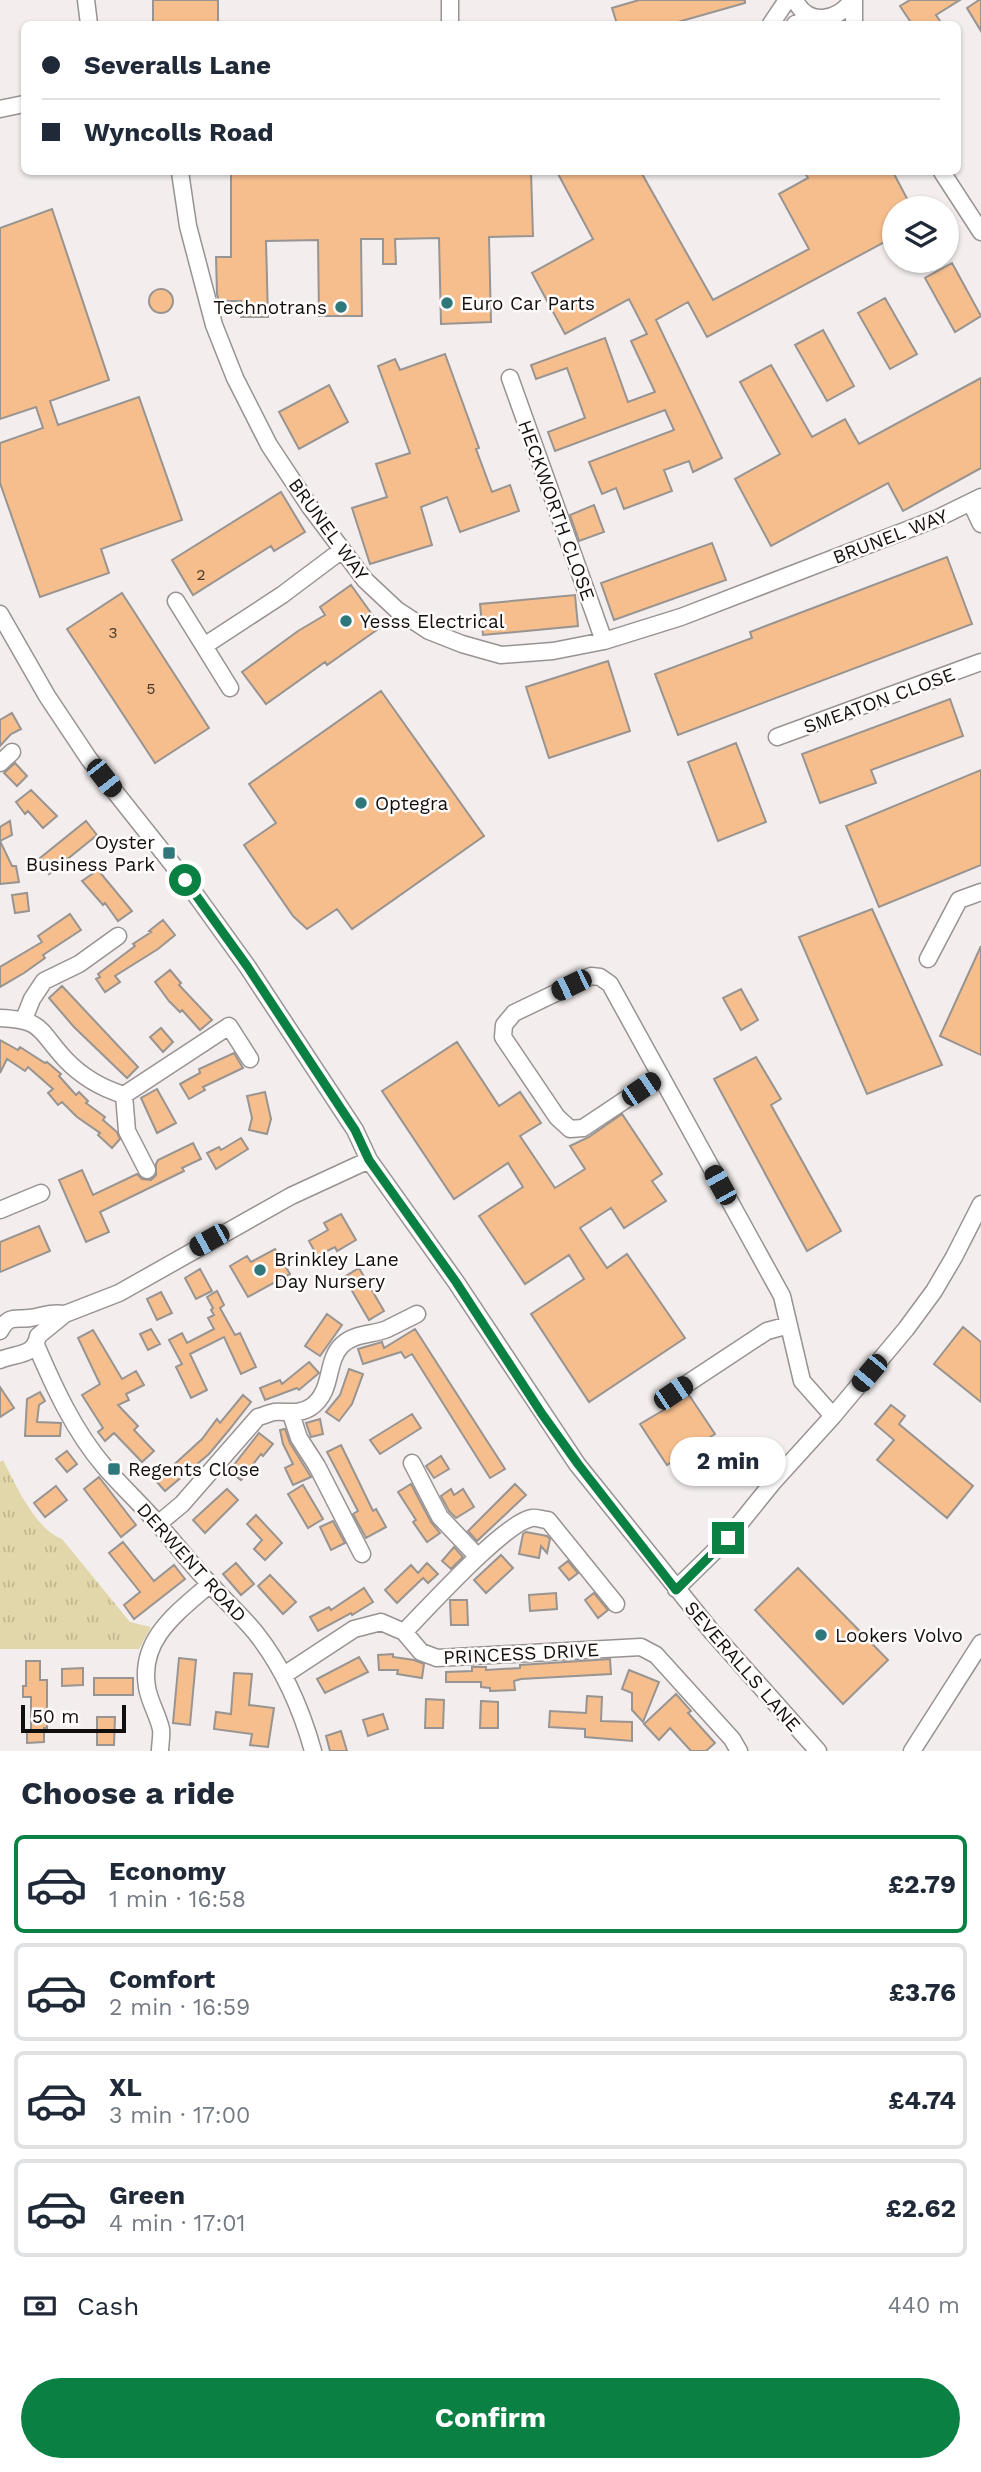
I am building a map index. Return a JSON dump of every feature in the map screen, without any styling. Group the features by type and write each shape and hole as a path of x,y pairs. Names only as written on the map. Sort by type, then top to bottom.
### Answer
{"street":[{"path":"86,0 89,21"},
{"path":"450,0 450,21"},
{"path":"773,21 787,0"},
{"path":"795,0 805,13 822,20 840,14 853,0"},
{"path":"853,0 854,21"},
{"path":"0,109 21,105"},
{"name":"BRUNEL WAY","path":"180,175 188,226 205,298 235,378 269,444 365,580 397,610 429,631 501,655 553,651 604,641 681,617 976,500"},
{"path":"944,175 981,232"},
{"name":"HECKWORTH CLOSE","path":"510,378 604,641"},
{"path":"976,500 981,524"},
{"path":"204,646 282,595 342,550"},
{"path":"176,601 230,688"},
{"name":"SEVERALLS LANE","path":"0,614 47,696 89,759 185,880 247,966 355,1130 369,1160 456,1282 578,1464 676,1590 818,1751"},
{"name":"SMEATON CLOSE","path":"777,737 981,662"},
{"path":"928,959 959,900 981,892"},
{"path":"24,1019 32,999 44,981 79,964 118,936"},
{"path":"661,1076 583,1128 570,1129 557,1118 503,1037 504,1025 514,1013 591,976 600,977 610,984 661,1076 782,1296 802,1381 833,1416"},
{"path":"0,1018 24,1019 44,1031 65,1059 101,1088 124,1095"},
{"path":"124,1095 229,1026 250,1059"},
{"path":"124,1095 127,1131 147,1170"},
{"path":"0,1340 7,1351 22,1350 65,1314 118,1293 291,1196 369,1160"},
{"path":"0,1210 41,1193"},
{"path":"676,1590 728,1538 906,1329 934,1291 981,1204"},
{"path":"0,1307 35,1326 22,1350"},
{"path":"0,1331 4,1324 21,1318 49,1312 65,1314"},
{"path":"158,1524 182,1504 258,1417 272,1412 291,1414 310,1408 321,1396 330,1379 334,1355 341,1346 352,1338 385,1330 417,1314"},
{"path":"673,1393 767,1331 789,1325"},
{"name":"DERWENT ROAD","path":"22,1350 52,1383 102,1465 256,1633 284,1675 313,1751"},
{"path":"291,1414 299,1438 317,1466 362,1553"},
{"path":"412,1463 440,1517 478,1557"},
{"path":"404,1632 478,1557 513,1526 532,1518 548,1520 616,1604"},
{"path":"160,1751 161,1730 147,1688 145,1663 155,1638 167,1622 209,1584"},
{"name":"PRINCESS DRIVE","path":"284,1675 354,1629 381,1622 404,1632 421,1652 437,1658 641,1647 656,1655 732,1739 739,1751"},
{"path":"912,1751 981,1643"}],"green space":[{"path":"3,1460 27,1505 43,1526 62,1539 130,1622 151,1627 139,1649 0,1649 0,1462"}],"building":[{"path":"153,0 218,0 218,21 153,21"},
{"path":"639,0 745,0 745,3 682,21 616,21 612,8"},
{"path":"910,0 960,0 936,15 940,21 910,21 900,6"},
{"path":"981,0 981,31 967,8"},
{"path":"231,175 531,175 533,236 489,237 491,322 441,324 439,238 395,239 396,264 383,264 383,239 361,239 362,316 319,316 318,240 266,241 268,317 241,317 241,301 219,301 216,257 231,257"},
{"path":"559,175 643,175 713,300 809,249 779,194 808,178 806,175 895,175 906,196 882,196 882,243 707,337 688,302 656,320 722,458 693,472 689,461 664,470 672,491 624,509 616,488 602,494 589,462 674,430 665,410 555,451 548,432 585,418 567,368 536,379 531,365 605,338 628,402 655,392 631,341 647,334 629,299 565,334 532,273 593,239"},
{"path":"52,209 109,380 50,401 58,425 139,397 182,520 101,549 109,573 40,597 0,483 0,443 43,428 36,407 0,419 0,228"},
{"path":"934,273 957,273 981,316 955,332 925,278"},
{"path":"161,289 169,293 173,301 169,309 161,313 153,309 149,301 153,293"},
{"path":"885,298 917,354 890,369 858,313"},
{"path":"823,330 854,386 827,401 795,345"},
{"path":"445,354 492,492 510,485 519,511 460,532 447,497 421,507 432,545 370,564 352,508 387,497 376,464 410,453 378,366 395,359 400,370"},
{"path":"771,365 812,437 845,419 859,444 981,378 981,468 903,511 888,483 771,546 735,479 780,454 740,382"},
{"path":"329,385 348,422 299,449 279,412"},
{"path":"281,492 305,532 274,551 271,546 193,595 172,560"},
{"path":"594,505 604,532 579,541 570,515"},
{"path":"712,543 726,580 614,620 601,583"},
{"path":"947,557 972,624 678,735 655,674 752,638 750,632"},
{"path":"351,585 381,627 266,704 242,672 325,615 320,607"},
{"path":"122,593 209,728 155,763 67,629"},
{"path":"575,595 578,626 483,635 480,604"},
{"path":"608,661 630,731 549,758 526,687"},
{"name":"Optegra","path":"381,691 484,836 352,929 337,909 307,929 293,916 244,845 276,823 249,784"},
{"path":"950,699 963,736 871,770 876,783 820,803 802,754"},
{"path":"12,713 21,729 11,734 0,746 0,720"},
{"path":"736,743 766,822 718,841 688,762"},
{"path":"15,763 27,776 17,786 4,773"},
{"path":"981,770 981,865 879,907 846,826"},
{"path":"31,790 57,816 43,828 28,811 25,814 16,802"},
{"path":"10,821 12,835 0,841 0,827"},
{"path":"86,821 97,835 49,874 40,858"},
{"path":"0,841 12,866 16,866 19,882 0,884"},
{"path":"98,870 132,911 118,921 105,903 103,905 82,881"},
{"path":"27,893 29,911 15,913 12,895"},
{"path":"872,909 942,1065 867,1094 799,937"},
{"path":"70,914 81,930 43,955 45,958 24,973 0,987 0,967 42,942 38,936"},
{"path":"163,920 175,935 115,976 120,982 105,992 96,979 100,977 98,974 135,946 133,944"},
{"path":"981,946 981,1055 940,1036"},
{"path":"170,970 181,983 179,985 212,1020 200,1030 182,1010 180,1012 169,1001 155,982"},
{"path":"62,986 138,1067 127,1078 74,1027 49,998"},
{"path":"741,989 758,1020 741,1030 723,998"},
{"path":"161,1028 173,1042 163,1052 150,1037"},
{"path":"0,1040 18,1050 20,1047 47,1062 61,1074 59,1076 76,1095 79,1092 88,1101 86,1103 105,1117 103,1120 117,1132 120,1139 112,1148 98,1135 100,1133 77,1117 62,1102 58,1105 48,1093 53,1089 28,1067 25,1071 7,1059 0,1073"},
{"path":"457,1042 499,1106 520,1092 541,1123 520,1136 555,1188 585,1169 570,1146 589,1137 622,1114 662,1174 652,1181 666,1201 624,1228 611,1208 580,1228 607,1268 627,1254 685,1338 589,1402 531,1314 584,1279 569,1255 525,1284 479,1216 523,1187 508,1163 454,1199 382,1091"},
{"path":"234,1053 243,1068 203,1087 205,1090 189,1099 180,1084 200,1073 199,1069"},
{"path":"756,1057 781,1099 771,1105 841,1231 807,1251 714,1079"},
{"path":"157,1089 176,1123 157,1133 141,1098"},
{"path":"265,1092 271,1119 267,1134 249,1130 252,1118 247,1096"},
{"path":"241,1138 248,1149 216,1169 207,1153 219,1147 221,1150"},
{"path":"193,1143 201,1159 182,1168 184,1171 100,1212 109,1232 86,1242 59,1180 82,1170 93,1195 137,1174 142,1179 151,1180 156,1175 158,1160"},
{"path":"341,1214 356,1240 337,1251 335,1247 317,1256 309,1241 328,1230 324,1223"},
{"path":"39,1226 50,1251 0,1272 0,1242"},
{"name":"Brinkley Lane Day Nursery","path":"275,1249 290,1274 248,1297 230,1266 247,1256 251,1262"},
{"path":"359,1268 384,1311 369,1320 344,1277"},
{"path":"200,1269 212,1291 196,1299 185,1278"},
{"path":"217,1291 224,1305 220,1308 235,1335 240,1333 256,1367 241,1374 224,1337 190,1354 207,1390 191,1398 176,1367 182,1364 169,1340 182,1333 187,1343 214,1329 208,1318 214,1315 211,1310 213,1308 207,1297"},
{"path":"161,1292 172,1313 157,1320 147,1299"},
{"path":"327,1314 342,1325 320,1356 305,1346"},
{"path":"963,1327 981,1342 981,1402 934,1364"},
{"path":"151,1329 160,1344 148,1350 140,1334"},
{"path":"415,1329 505,1469 490,1478 412,1354 405,1358 401,1352 363,1364 358,1349 382,1342 384,1348"},
{"path":"93,1330 122,1379 136,1371 144,1385 126,1394 129,1400 118,1405 138,1426 134,1430 154,1451 142,1462 114,1433 105,1441 98,1432 103,1428 82,1395 100,1384 78,1338"},
{"path":"309,1362 319,1373 299,1390 297,1388 265,1400 260,1388 280,1380 282,1384"},
{"path":"349,1369 363,1374 352,1404 339,1421 326,1412 340,1395"},
{"path":"0,1387 14,1408 0,1417"},
{"path":"40,1392 45,1401 39,1405 37,1422 61,1423 60,1436 25,1436 27,1399"},
{"path":"243,1395 251,1402 229,1430 209,1454 165,1491 156,1481 202,1439 217,1419 220,1423"},
{"path":"689,1395 715,1434 667,1465 640,1424"},
{"path":"891,1405 905,1416 899,1424 973,1486 947,1518 877,1460 894,1440 875,1424"},
{"path":"412,1414 421,1428 380,1454 370,1440"},
{"path":"320,1419 323,1434 311,1437 306,1423"},
{"path":"285,1429 290,1443 311,1477 293,1485 285,1468 293,1464 283,1444 280,1430"},
{"path":"259,1433 273,1444 263,1456 261,1454 241,1480 229,1471"},
{"path":"341,1445 373,1511 376,1509 386,1527 366,1538 353,1514 358,1511 327,1452"},
{"path":"67,1451 77,1464 67,1472 56,1459"},
{"path":"441,1456 449,1469 434,1478 426,1466"},
{"path":"99,1477 136,1525 121,1537 84,1489"},
{"path":"411,1484 431,1522 440,1533 427,1542 398,1492"},
{"path":"515,1484 526,1495 477,1541 468,1531"},
{"path":"303,1485 323,1519 308,1528 288,1494"},
{"path":"56,1486 67,1500 45,1517 34,1503"},
{"path":"227,1489 238,1500 205,1533 193,1520"},
{"path":"451,1489 454,1495 463,1489 474,1507 456,1518 441,1496"},
{"path":"256,1515 282,1543 265,1560 254,1549 262,1540 247,1524"},
{"path":"333,1521 345,1543 331,1550 320,1527"},
{"path":"526,1532 550,1539 547,1553 541,1546 539,1558 519,1554 523,1534"},
{"path":"123,1542 154,1581 174,1565 185,1579 134,1619 124,1605 140,1592 109,1553"},
{"path":"454,1547 463,1557 451,1569 442,1561"},
{"path":"501,1555 513,1568 486,1593 474,1580"},
{"path":"568,1561 578,1573 569,1580 559,1568"},
{"path":"236,1563 254,1584 241,1595 223,1574"},
{"path":"427,1563 438,1574 428,1583 423,1578 397,1603 385,1590 411,1565 418,1573"},
{"name":"Lookers Volvo","path":"798,1568 888,1660 843,1704 755,1610"},
{"path":"270,1575 296,1602 283,1614 258,1586"},
{"path":"364,1588 373,1602 318,1631 310,1617 329,1607 331,1610"},
{"path":"556,1593 557,1609 530,1611 529,1595"},
{"path":"594,1593 608,1610 598,1618 585,1600"},
{"path":"450,1600 467,1600 468,1625 451,1625"},
{"path":"393,1654 393,1657 424,1664 422,1678 397,1674 398,1670 379,1670 378,1655"},
{"path":"359,1657 368,1672 325,1693 317,1679"},
{"path":"179,1658 196,1660 190,1725 173,1723"},
{"path":"610,1659 611,1674 521,1679 514,1681 515,1690 490,1691 490,1688 481,1687 481,1682 446,1682 446,1672 472,1671 472,1667 486,1667 486,1670"},
{"path":"26,1661 40,1661 40,1680 47,1680 47,1728 44,1728 44,1742 27,1743 27,1731 31,1731 31,1697 23,1697"},
{"path":"83,1668 83,1685 62,1686 62,1669"},
{"path":"629,1670 659,1682 643,1722 632,1710 632,1693 622,1689"},
{"path":"234,1673 252,1674 249,1705 274,1708 268,1747 250,1745 252,1734 214,1729 216,1712 231,1714"},
{"path":"94,1678 133,1678 133,1695 94,1695"},
{"path":"676,1694 691,1711 688,1713 715,1743 706,1751 691,1751 670,1728 659,1740 644,1724"},
{"path":"587,1696 602,1697 601,1721 632,1722 632,1741 585,1737 585,1729 549,1727 550,1711 586,1713"},
{"path":"426,1699 444,1700 443,1728 425,1728"},
{"path":"481,1701 498,1702 498,1728 480,1728"},
{"path":"383,1714 388,1729 368,1736 363,1720"},
{"path":"97,1717 115,1717 114,1745 97,1745"},
{"path":"341,1731 347,1751 330,1751 326,1736"}],"place":[{"name":"Euro Car Parts","path":"447,303"},
{"name":"Technotrans","path":"341,307"},
{"name":"Yesss Electrical","path":"346,621"},
{"name":"Optegra","path":"361,803"},
{"name":"Oyster Business Park","path":"169,853"},
{"name":"Brinkley Lane Day Nursery","path":"260,1270"},
{"name":"Regents Close","path":"114,1469"},
{"name":"Lookers Volvo","path":"821,1635"}],"route":[{"path":"185,880 247,966 355,1130 369,1160 456,1282 542,1414 676,1590 728,1538"}]}
